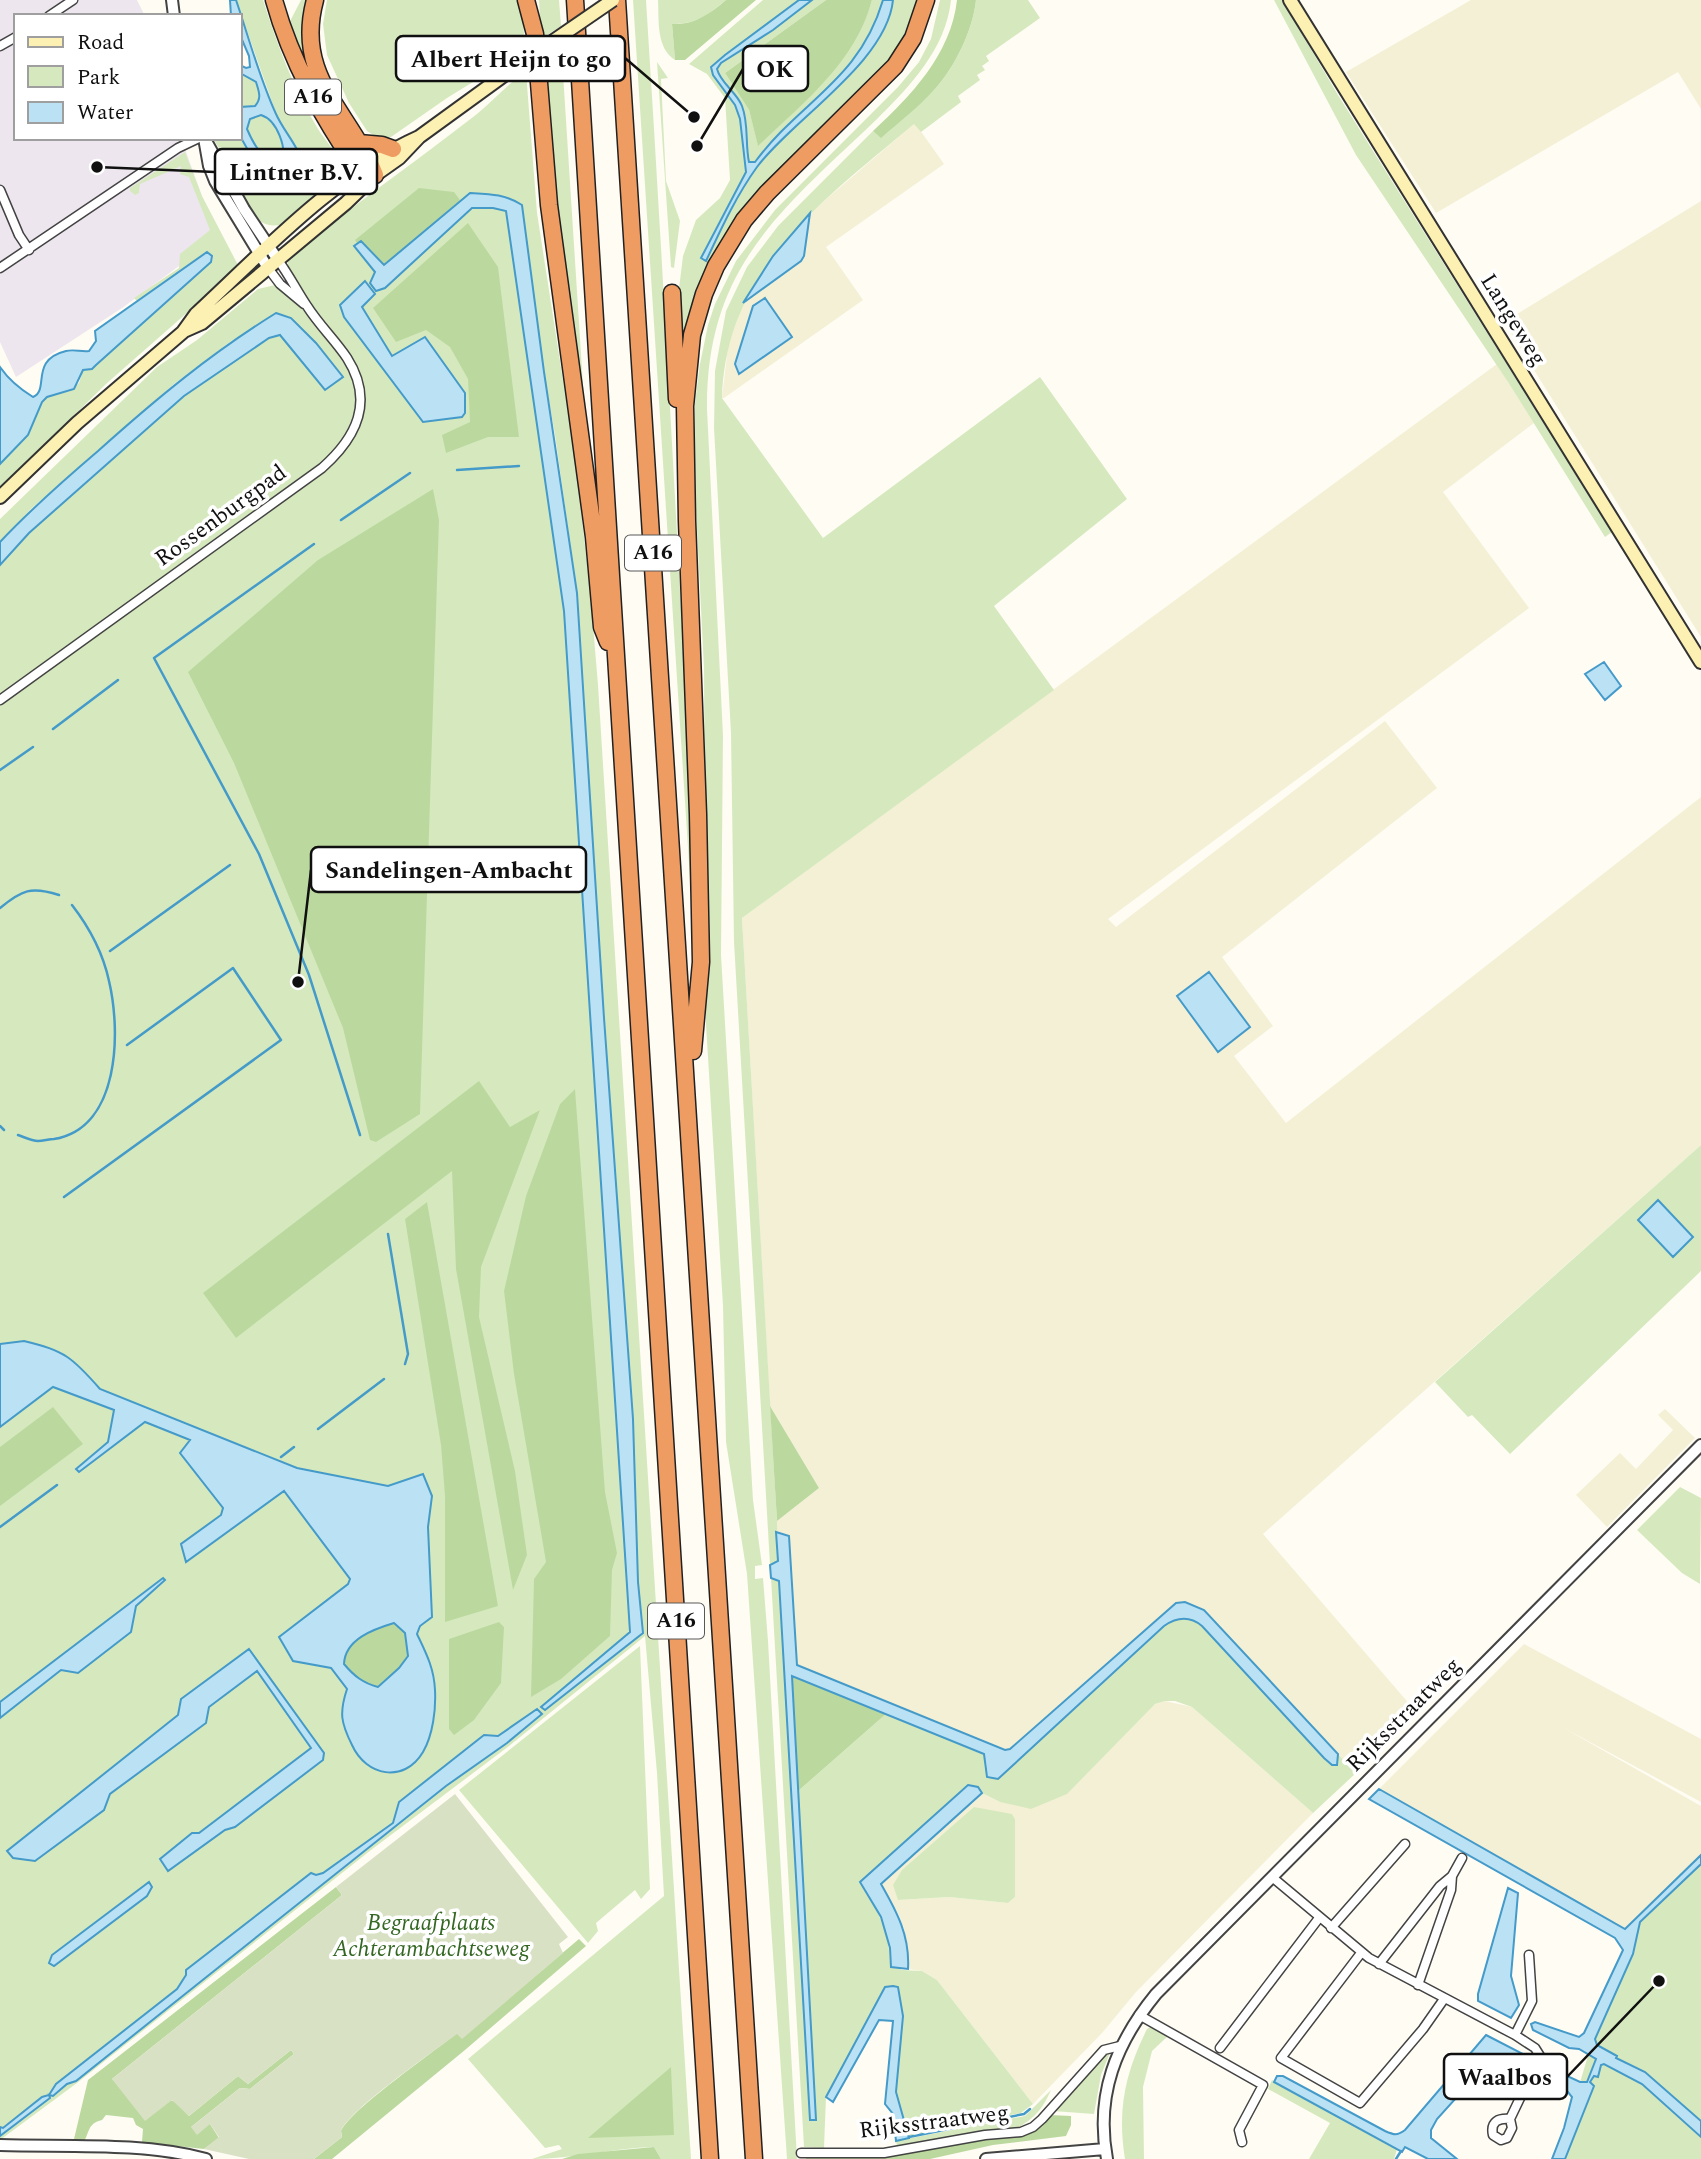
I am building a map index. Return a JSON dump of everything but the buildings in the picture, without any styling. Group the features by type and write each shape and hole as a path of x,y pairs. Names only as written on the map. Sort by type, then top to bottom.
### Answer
{"highway":[{"name":"A16","path":"274,0 310,91 368,170"},
{"name":"A16","path":"314,0 310,36 315,67 328,97 359,143 368,170"},
{"name":"A16","path":"526,0 535,34 549,205 594,537 603,627 616,666"},
{"name":"A16","path":"575,0 710,2159"},
{"name":"A16","path":"615,0 754,2159"},
{"name":"A16","path":"688,1106 701,962 685,406 688,362 699,310 716,265 744,220 895,66 913,38 926,0"},
{"name":"A16","path":"359,143 393,149"},
{"name":"A16","path":"672,293 677,407 687,521"}],"main road":[{"path":"183,332 202,323 273,264 368,170 399,158 419,137 514,68 615,0"},
{"name":"Langeweg","path":"1290,0 1701,662"},
{"path":"0,497 76,422 183,332 196,314 265,251 393,149 419,137"}],"street":[{"path":"52,14 73,0"},
{"path":"0,268 178,148 198,140"},
{"path":"204,140 273,264"},
{"path":"0,190 19,235 29,250"},
{"name":"Rossenburgpad","path":"273,264 280,285 307,306"},
{"name":"Rossenburgpad","path":"0,700 322,468 341,451 353,433 359,415 359,387 348,359 273,264"},
{"path":"315,317 324,310"},
{"name":"Rijksstraatweg","path":"1106,2154 1106,2095 1120,2046 1156,1994 1701,1446"},
{"path":"1331,1928 1405,1844"},
{"path":"1379,1964 1440,1886 1452,1876 1462,1858"},
{"path":"1418,1985 1451,1890 1452,1876"},
{"path":"1272,1877 1362,1953 1516,2035 1535,2048 1540,2056 1510,2119"},
{"path":"1220,2048 1319,1918"},
{"path":"1362,1953 1281,2058 1292,2066 1360,2103 1423,2029 1444,1998"},
{"path":"1516,2035 1532,2001 1529,1955"},
{"path":"1139,2015 1263,2085 1239,2130 1242,2142"},
{"name":"Rijksstraatweg","path":"801,2152 884,2153 985,2135 1021,2132 1042,2119 1104,2050 1120,2046"},
{"path":"0,2145 138,2149 206,2159"},
{"path":"986,2159 1106,2154"}],"shaded area":[{"path":"0,0 137,0 144,14 14,14 14,140 182,140 217,238 122,308 16,377 0,342"},
{"path":"1471,0 1701,0 1701,109 1678,72 1436,213 1346,72"},
{"path":"915,123 944,164 826,247 863,300 722,398 728,346 743,303 801,261 810,213"},
{"path":"1701,201 1701,637 1504,322"},
{"path":"1497,364 1534,423 1443,492 1529,608 1108,919 1116,927 1385,721 1437,788 1222,957 1273,1026 1234,1056 1286,1123 1701,797 1701,1145 1263,1534 1418,1714 1356,1773 1204,1610 1194,1605 1144,1632 1010,1749 1005,1750 796,1665 789,1536 776,1532 777,1521 819,1488 770,1406 742,918"},
{"path":"1665,1409 1695,1438 1607,1527 1576,1495 1620,1453 1636,1469 1673,1430 1658,1415"},
{"path":"1524,1644 1701,1739 1701,1802 1562,1727 1701,1806 1701,1855 1625,1929 1379,1789"},
{"path":"1165,1701 1192,1707 1313,1813 1136,1992 1102,2033 1033,2104 937,1980 922,1971 908,1969 904,1929 899,1915 880,1884 982,1793 1000,1802 1155,1704","holes":["1012,1814 1015,1819 1015,1897 1008,1903 949,1897 898,1900"]}],"green space":[{"path":"236,0 263,0 294,83 309,114 332,149 338,166 334,178 288,222 273,225 260,221 250,211 213,140 242,140 265,180 275,190 299,152 277,116"},
{"path":"301,0 312,0 307,30 353,158 287,27"},
{"path":"327,0 518,0 523,19 525,50 447,98 391,137 378,138 367,131 349,103 327,55 323,24"},
{"path":"539,0 559,0 561,26 541,39"},
{"path":"633,0 646,0 694,841 693,925"},
{"path":"658,0 726,0 696,20 672,24 675,60 664,48 662,41"},
{"path":"726,0 756,0 685,60 675,60 672,24 695,21"},
{"path":"763,0 826,0 725,73 749,110 758,145 809,97 840,62 864,22 872,0 924,0 908,44 745,215 678,375 677,305 683,256 696,220 720,198 730,180 725,98 707,74 689,64"},
{"path":"826,0 872,0 854,43 826,80 758,146 749,110 725,73"},
{"path":"940,0 951,0 948,18 925,66 889,106 781,213 756,244 735,278 720,316 710,359 707,409 723,736 721,955 753,1500 762,1565 755,1566 755,1579 763,1578 768,1641 797,2159 787,2159 747,1574 726,1442 723,1306 706,1024 704,668 694,469 695,403 708,325 736,261 775,210 898,87 919,62 931,39"},
{"path":"957,0 976,0 967,36 956,59 929,96 881,138 873,131 915,88 938,56 947,38"},
{"path":"976,0 1028,0 1040,18 986,56 989,61 982,66 985,70 977,75 980,80 958,96 961,102 921,132 914,124 815,210 786,241 761,274 741,311 728,352 722,398 823,538 1040,377 1127,499 994,606 1054,690 742,918 777,1521 778,1561 770,1565 734,942 731,733 714,428 715,371 726,311 747,267 778,226 873,131 881,137 935,89 962,48"},
{"path":"1274,0 1282,0 1338,95 1612,532 1605,537 1508,382 1356,155"},
{"path":"561,42 584,401 552,184 542,55"},
{"path":"657,62 668,78 661,79 666,181 680,221 674,268 671,267"},
{"path":"526,72 537,213 575,458 598,685 691,2159 661,2159 654,2147 532,2159 562,2149 559,2145 545,2148 468,2059 664,1896 645,1636 509,1746 371,1850 77,2083 0,2140 0,552 234,339 174,384 31,509 0,542 0,519 157,367 197,340 258,289 275,285 285,294 297,283 288,270 288,259 477,114","holes":["516,212 555,435 577,593 633,1419 636,1525 566,602"]},
{"path":"242,74 256,82 259,98 255,106 242,107"},
{"path":"261,115 272,123 280,135 283,150 281,164 264,157 247,129 250,119"},
{"path":"185,152 202,196 239,267 106,384 0,488 0,464 28,435 42,402 47,397 70,391 79,383 83,370 92,369 213,259 207,252 137,301 134,298 179,268 180,254 210,230 189,177 180,174 181,166 140,184 139,193 135,195 130,191 130,188"},
{"path":"419,188 454,192 460,200 384,265 361,241 357,243 355,240"},
{"path":"468,223 498,267 519,437 488,437 446,453 442,435 470,422 468,379 450,347 426,330 396,342 373,308"},
{"path":"433,489 439,520 420,1114 376,1142 370,1140 343,1028 234,763 188,672 318,560"},
{"path":"479,1081 510,1127 540,1110 481,1267 479,1317 515,1471 527,1555 513,1590 456,1269 452,1171 236,1338 203,1293"},
{"path":"575,1089 605,1492 617,1553 612,1570 610,1636 561,1679 531,1697 534,1579 546,1562 514,1374 504,1291 526,1196 560,1104"},
{"path":"1701,1145 1701,1271 1510,1454 1472,1415 1468,1417 1435,1382"},
{"path":"427,1202 498,1606 445,1622 445,1496 441,1445 405,1219"},
{"path":"770,1406 819,1488 777,1521"},
{"path":"53,1407 83,1444 0,1506 0,1447"},
{"path":"1680,1487 1701,1498 1700,1584 1682,1573 1637,1530"},
{"path":"771,1578 779,1580 815,2119 797,1792 886,1714 984,1754 985,1770 998,1779 1164,1626 1179,1619 1188,1619 1202,1626 1324,1758 1336,1765 1338,1754 1356,1773 1313,1813 1192,1707 1175,1701 1165,1701 1155,1704 1067,1794 1031,1809 1000,1802 982,1793 978,1787 906,1843 861,1883 882,1921 890,1964 902,1970 922,1971 937,1980 1033,2104 1021,2113 909,2136 896,2092 903,2016 898,1987 826,2097 824,2148 804,2147"},
{"path":"499,1622 504,1627 501,1683 474,1720 454,1735 449,1729 449,1639"},
{"path":"394,1623 405,1633 408,1656 378,1687 351,1672 344,1664 346,1655 349,1648 362,1636"},
{"path":"640,1646 650,1889 641,1899 635,1890 596,1923 598,1931 588,1943 459,1790"},
{"path":"792,1675 886,1714 797,1792"},
{"name":"Begraafplaats Achterambachtseweg","path":"455,1794 568,1937 559,1944 563,1953 462,2039 457,2034 359,2109 341,2131 342,2137 314,2159 249,2159 204,2149 219,2137 210,2124 197,2135 191,2127 240,2088 250,2089 294,2054 291,2050 248,2084 238,2076 189,2116 172,2100 145,2121 112,2079 342,1895 336,1887"},
{"path":"974,1807 1012,1814 1015,1819 1015,1897 1008,1903 949,1897 898,1900 893,1885 902,1870"},
{"path":"1701,1864 1701,2159 1557,2159 1593,2039 1639,1924"},
{"path":"336,1887 342,1895 112,2079 176,2102 189,2116 238,2076 248,2084 291,2050 294,2054 250,2089 240,2088 191,2127 210,2124 219,2138 204,2149 142,2142 143,2129 136,2125 133,2118 106,2115 91,2126 83,2143 74,2139 88,2080"},
{"path":"579,1939 586,1946 465,2050 332,2159 314,2159 342,2137 341,2131 360,2109 457,2033 462,2038"},
{"path":"1150,2027 1168,2036 1152,2051 1143,2087 1144,2159 1125,2159 1122,2124 1125,2092 1139,2045"},
{"path":"1107,2052 1109,2055 1101,2075 1094,2114 1053,2111"},
{"path":"671,2067 674,2135 588,2138"},
{"path":"1272,2080 1397,2149 1394,2159 1309,2159 1330,2123 1268,2089"},
{"path":"1051,2090 1038,2112 1019,2127 897,2146 896,2141 1025,2116"},
{"path":"1050,2115 1071,2116 1071,2125 1066,2136 993,2145 930,2159 806,2159 806,2155 879,2156 1032,2130"},
{"path":"654,2147 661,2159 562,2159 578,2154"}],"water":[{"path":"230,0 236,0 240,14 231,14"},
{"path":"799,0 812,0 773,30 721,63 717,69 742,106 749,162 755,162 791,122 844,71 872,28 883,0 893,0 887,23 874,46 836,89 773,149 749,178 706,261 701,258 746,172 740,119 735,105 713,75 711,67"},
{"path":"242,19 270,100 303,164 304,172 275,190 265,180 242,140 242,107 255,106 259,100 256,82 242,74 242,66 250,67 249,56 242,40","holes":["261,115 272,123 282,143 281,163 264,157 247,129 250,119"]},
{"path":"470,193 503,197 522,205 577,593 633,1419 638,1582 643,1633 545,1710 541,1707 630,1632 564,611 506,211 472,208 385,288 376,291 370,283 375,272 354,246 361,241 384,265"},
{"path":"810,213 801,261 743,303 773,256"},
{"path":"207,252 212,256 211,262 92,369 83,370 74,389 47,397 42,402 28,435 0,464 0,367 15,384 33,397 40,388 44,368 55,355 72,350 89,351 96,341 95,331"},
{"path":"365,281 375,294 362,307 392,356 425,337 465,393 465,413 462,417 423,422 344,317 340,305"},
{"path":"765,298 792,337 739,374 735,364 753,306"},
{"path":"276,313 291,318 316,343 343,377 325,390 280,335 269,338 184,396 29,533 0,565 0,542 48,495 184,378"},
{"path":"1604,662 1621,686 1605,700 1585,674"},
{"path":"1209,972 1250,1027 1218,1052 1177,996"},
{"path":"1658,1200 1693,1237 1673,1257 1638,1220"},
{"path":"24,1341 59,1352 75,1363 100,1389 297,1468 388,1486 423,1474 432,1496 428,1527 432,1617 420,1626 417,1634 431,1668 435,1697 429,1738 415,1762 396,1772 386,1772 366,1764 358,1756 343,1724 342,1711 347,1689 331,1668 293,1661 279,1637 348,1584 350,1579 284,1491 186,1562 181,1544 221,1515 223,1508 180,1453 190,1440 145,1422 79,1472 76,1469 108,1442 114,1410 53,1387 0,1427 0,1344","holes":["394,1623 405,1633 408,1656 378,1687 359,1678 344,1664 349,1648 362,1636"]},
{"path":"776,1532 789,1536 797,1665 1005,1750 1010,1749 1176,1603 1185,1602 1204,1610 1338,1754 1337,1765 1332,1765 1324,1758 1202,1626 1188,1619 1179,1619 1164,1626 998,1779 987,1777 984,1754 792,1676 816,2120 810,2120 779,1581 771,1578 770,1565 778,1561"},
{"path":"163,1578 165,1580 136,1606 131,1632 78,1673 61,1670 0,1718 0,1702"},
{"path":"249,1649 324,1753 323,1760 235,1827 225,1830 168,1871 160,1859 192,1833 199,1833 311,1748 257,1671 209,1707 206,1723 110,1794 104,1810 35,1861 13,1858 7,1851 178,1715 181,1699"},
{"path":"537,1709 542,1714 507,1743 446,1786 76,2081 67,2084 53,2096 49,2095 56,2084 177,1989 186,1975 186,1970 311,1873 323,1873 393,1823 399,1802 484,1735 498,1736"},
{"path":"968,1785 978,1787 982,1793 881,1884 897,1914 907,1946 908,1969 891,1967 890,1948 881,1917 860,1882"},
{"path":"1379,1789 1625,1929 1701,1855 1701,1864 1640,1922 1633,1954 1595,2039 1597,2045 1617,2056 1616,2058 1645,2072 1701,2121 1701,2137 1642,2084 1604,2064 1601,2065 1598,2077 1594,2076 1590,2082 1594,2086 1565,2159 1552,2159 1572,2097 1563,2086 1544,2074 1544,2069 1550,2068 1580,2082 1587,2082 1596,2059 1533,2030 1531,2024 1535,2022 1579,2037 1584,2033 1623,1950 1615,1938 1369,1799"},
{"path":"149,1882 152,1887 147,1896 54,1966 49,1963 52,1955"},
{"path":"1508,1888 1518,1893 1511,1976 1519,2005 1511,2018 1478,2001"},
{"path":"885,1987 898,1987 903,2016 896,2092 909,2138 896,2141 893,2114 885,2104 893,2021 879,2020 833,2102 826,2097"},
{"path":"1486,2035 1523,2054 1529,2060 1527,2064 1499,2055 1494,2056 1437,2119 1431,2130 1431,2138 1457,2159 1428,2159 1405,2147 1402,2152 1274,2082 1277,2076 1283,2076 1385,2131 1398,2134 1405,2130"},
{"path":"49,2095 50,2098 0,2136 0,2127 3,2128 42,2097"}],"waterway":[{"path":"457,470 519,466"},
{"path":"341,520 410,473"},
{"path":"314,544 154,658 259,854 309,975 360,1135"},
{"path":"53,729 118,680"},
{"path":"0,770 33,747"},
{"path":"110,951 230,865"},
{"path":"0,908 27,891 59,895"},
{"path":"18,1135 40,1141 76,1131 92,1117 104,1098 111,1075 115,1026 109,981 95,941 72,905"},
{"path":"64,1197 281,1040 233,968 127,1045"},
{"path":"0,1126 4,1130"},
{"path":"388,1234 408,1354 405,1364"},
{"path":"318,1429 384,1379"},
{"path":"281,1457 294,1447"},
{"path":"0,1527 57,1485"},
{"path":"909,2137 1024,2114 1030,2109"},
{"path":"1396,2159 1401,2151"}],"place":[{"name":"Albert Heijn to go","path":"694,117"},
{"name":"OK","path":"697,146"},
{"name":"Lintner B.V.","path":"97,167"},
{"name":"Sandelingen-Ambacht","path":"298,982"},
{"name":"Waalbos","path":"1659,1981"}]}
